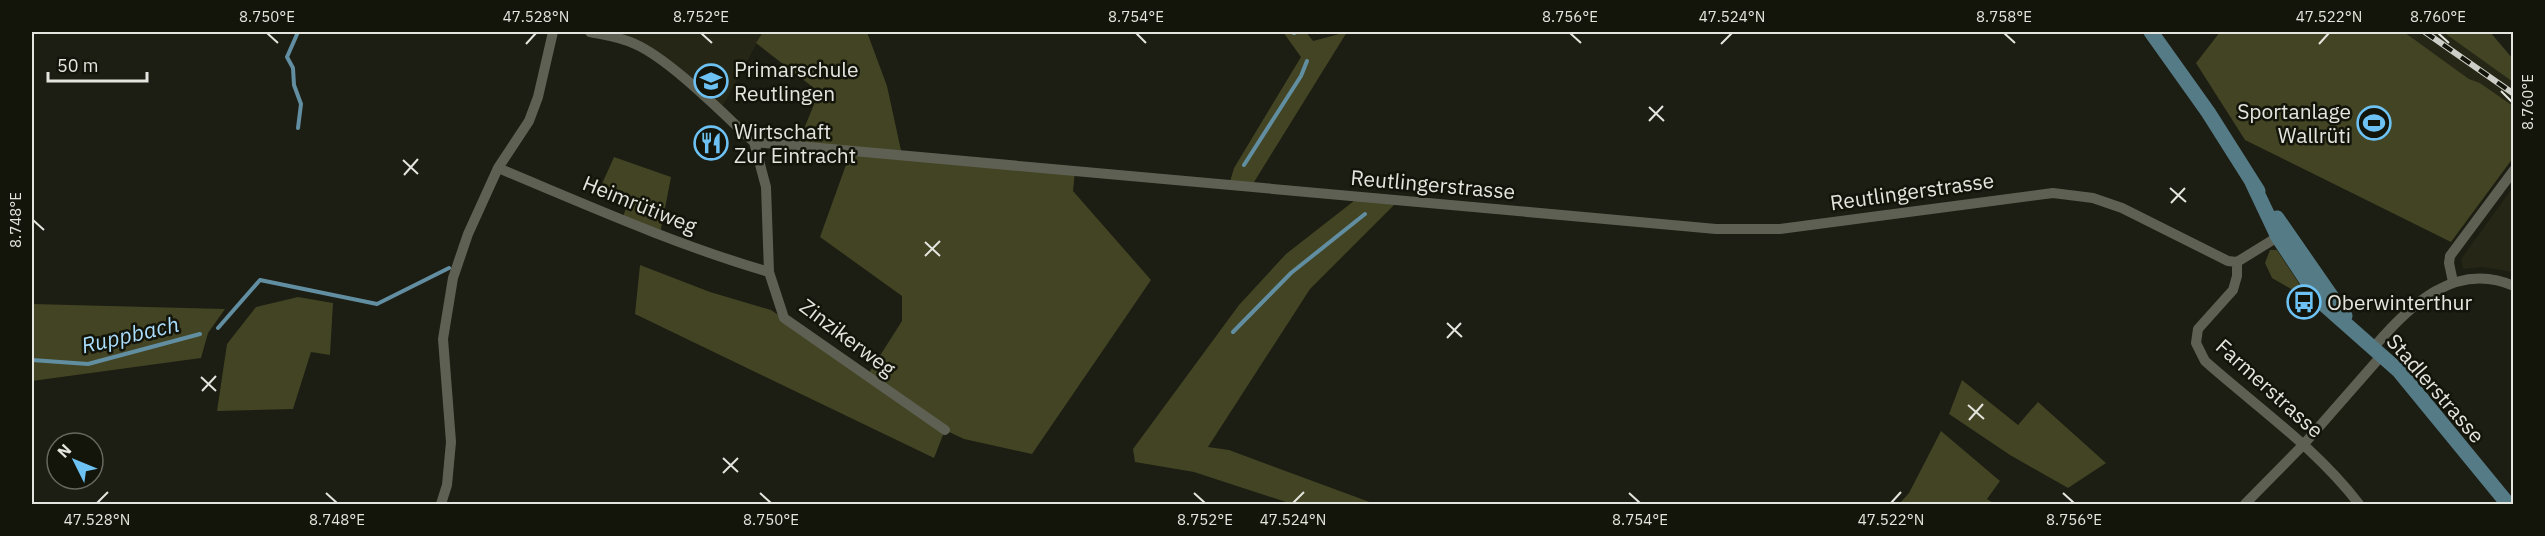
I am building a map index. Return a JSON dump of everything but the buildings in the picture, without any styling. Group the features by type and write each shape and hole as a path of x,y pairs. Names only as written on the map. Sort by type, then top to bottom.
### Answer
{"main road":[{"name":"Stadlerstrasse","path":"2151,32 2208,112 2282,234 2353,329 2399,371 2508,504"}],"street":[{"path":"441,504 447,484 451,442 443,339 446,312 468,234 498,168 532,115 553,32"},
{"path":"590,32 621,38 638,45 666,65 754,142"},
{"name":"Reutlingerstrasse","path":"754,142 1716,230 1780,229 2053,193 2093,198 2122,208 2228,261 2237,262"},
{"name":"Zinzikerweg","path":"754,142 766,187 769,272 784,318 945,430"},
{"name":"Heimrütiweg","path":"498,168 622,220 727,260 769,272"},
{"path":"2453,282 2450,256 2514,170"},
{"path":"2237,262 2282,234"},
{"name":"Farmerstrasse","path":"2237,262 2237,276 2233,291 2199,329 2196,343 2205,361 2304,444 2341,481 2359,504"},
{"path":"2245,504 2304,444 2420,300 2453,282 2480,278 2514,286"}],"shaded area":[{"name":"Primarschule Reutlingen","path":"624,32 763,32 720,111 666,65 621,38"},
{"path":"2404,32 2443,32 2513,82 2513,106 2480,83 2469,79"},
{"path":"2513,187 2513,272 2482,267 2463,269 2461,259"}],"green space":[{"path":"763,32 867,32 887,86 902,155 1075,171 1073,191 1151,280 1032,454 964,439 945,430 934,458 635,314 640,265 710,292 771,310 867,376 902,321 902,296 820,237 851,151 797,146 819,92 756,43"},
{"path":"1283,32 1306,32 1313,41 1347,32 1251,187 1229,185 1234,168 1301,57"},
{"name":"Sportanlage Wallrüti","path":"2220,32 2404,32 2469,79 2480,83 2513,106 2513,158 2451,242 2245,140 2196,63"},
{"path":"2443,32 2490,32 2513,59 2513,82"},
{"path":"614,157 671,177 660,234 622,220 629,199 601,186"},
{"path":"1359,197 1398,201 1310,289 1208,447 1229,450 1375,504 1292,504 1194,472 1135,462 1133,449 1239,305 1286,254"},
{"path":"2270,250 2277,250 2310,300 2272,278 2265,263"},
{"path":"298,297 333,303 330,355 311,352 293,409 217,411 227,344 256,307"},
{"path":"32,304 225,309 208,333 201,358 32,381"},
{"path":"1962,380 2018,425 2038,402 2106,463 2068,488 2010,455 1949,414"},
{"path":"1941,431 2000,481 1987,499 1995,504 1899,504 1909,493"}],"waterway":[{"path":"298,32 287,57 293,68 294,85 301,104 298,128"},
{"path":"1244,165 1301,76 1307,61"},
{"path":"1233,332 1291,273 1365,214"},
{"name":"Ruppbach","path":"218,328 260,280 377,304 449,268"},
{"name":"Ruppbach","path":"32,360 88,364 200,334"}],"railway":[{"path":"2425,32 2514,94"}],"place":[{"name":"Primarschule Reutlingen","path":"711,81"},
{"name":"Sportanlage Wallrüti","path":"2374,123"},
{"name":"Wirtschaft Zur Eintracht","path":"711,143"},
{"name":"Oberwinterthur","path":"2304,302"}]}
